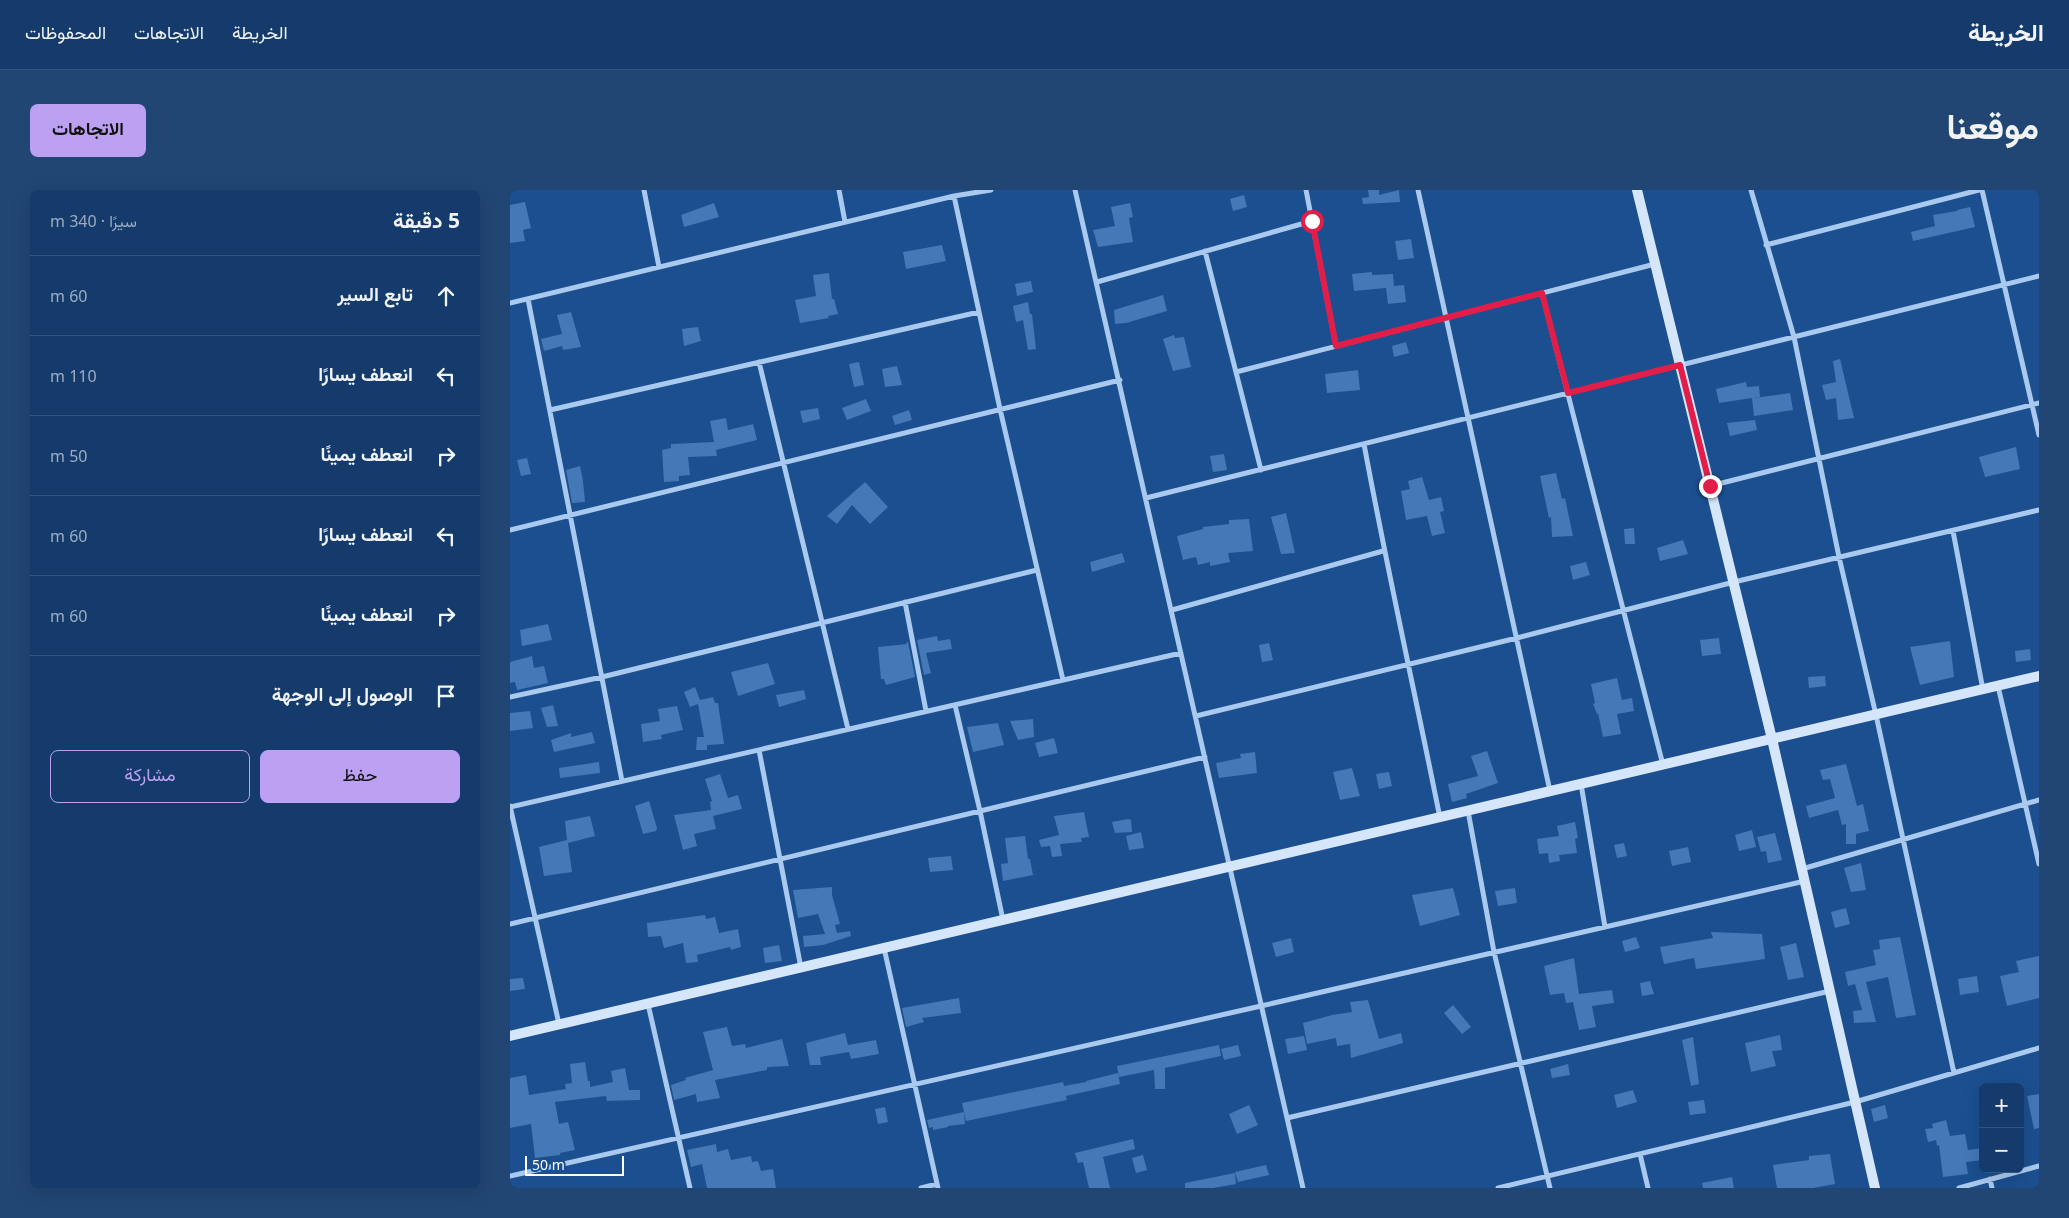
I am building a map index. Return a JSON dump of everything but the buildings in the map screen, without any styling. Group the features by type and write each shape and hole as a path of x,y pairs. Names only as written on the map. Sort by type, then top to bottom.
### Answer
{"street":[{"path":"644,190 659,267"},
{"path":"839,190 845,222"},
{"path":"510,303 954,196 991,190"},
{"path":"1076,190 1302,1188"},
{"path":"1306,190 1336,346"},
{"path":"1418,190 1550,792"},
{"path":"1637,190 1772,739 1875,1188"},
{"path":"1750,190 1794,337 1839,557 1876,715 1954,1073"},
{"path":"1766,245 1980,190 2039,435"},
{"path":"954,196 1000,410 1063,680"},
{"path":"1097,282 1312,221"},
{"path":"1205,251 1261,470"},
{"path":"1236,372 1655,264"},
{"path":"1146,498 2039,276"},
{"path":"1542,293 1663,765"},
{"path":"528,299 622,781"},
{"path":"550,410 979,312"},
{"path":"758,362 848,729"},
{"path":"510,530 1120,380"},
{"path":"1710,486 2039,403"},
{"path":"1364,444 1383,551 1409,664 1440,818"},
{"path":"1196,716 1517,638 1734,582 2039,510"},
{"path":"1952,530 1983,690"},
{"path":"1172,610 1383,551"},
{"path":"510,698 1037,570"},
{"path":"905,602 926,711"},
{"path":"559,1025 510,806 1182,653"},
{"path":"510,1036 2039,676"},
{"path":"1998,686 2039,864"},
{"path":"955,705 1003,920"},
{"path":"758,750 801,968"},
{"path":"510,924 1205,757"},
{"path":"1581,784 1605,927"},
{"path":"1802,869 2039,800"},
{"path":"1468,811 1494,952 1550,1188"},
{"path":"510,1176 1805,881"},
{"path":"884,948 937,1186 921,1188"},
{"path":"1287,1118 1830,992"},
{"path":"648,1004 690,1188"},
{"path":"1498,1188 1855,1102 2039,1048"},
{"path":"1640,1154 1648,1188"},
{"path":"1959,1188 2039,1166"},
{"path":"1990,1179 1992,1188"}],"route":[{"path":"1312,221 1336,346 1542,293 1568,393 1680,365 1710,486"}]}
